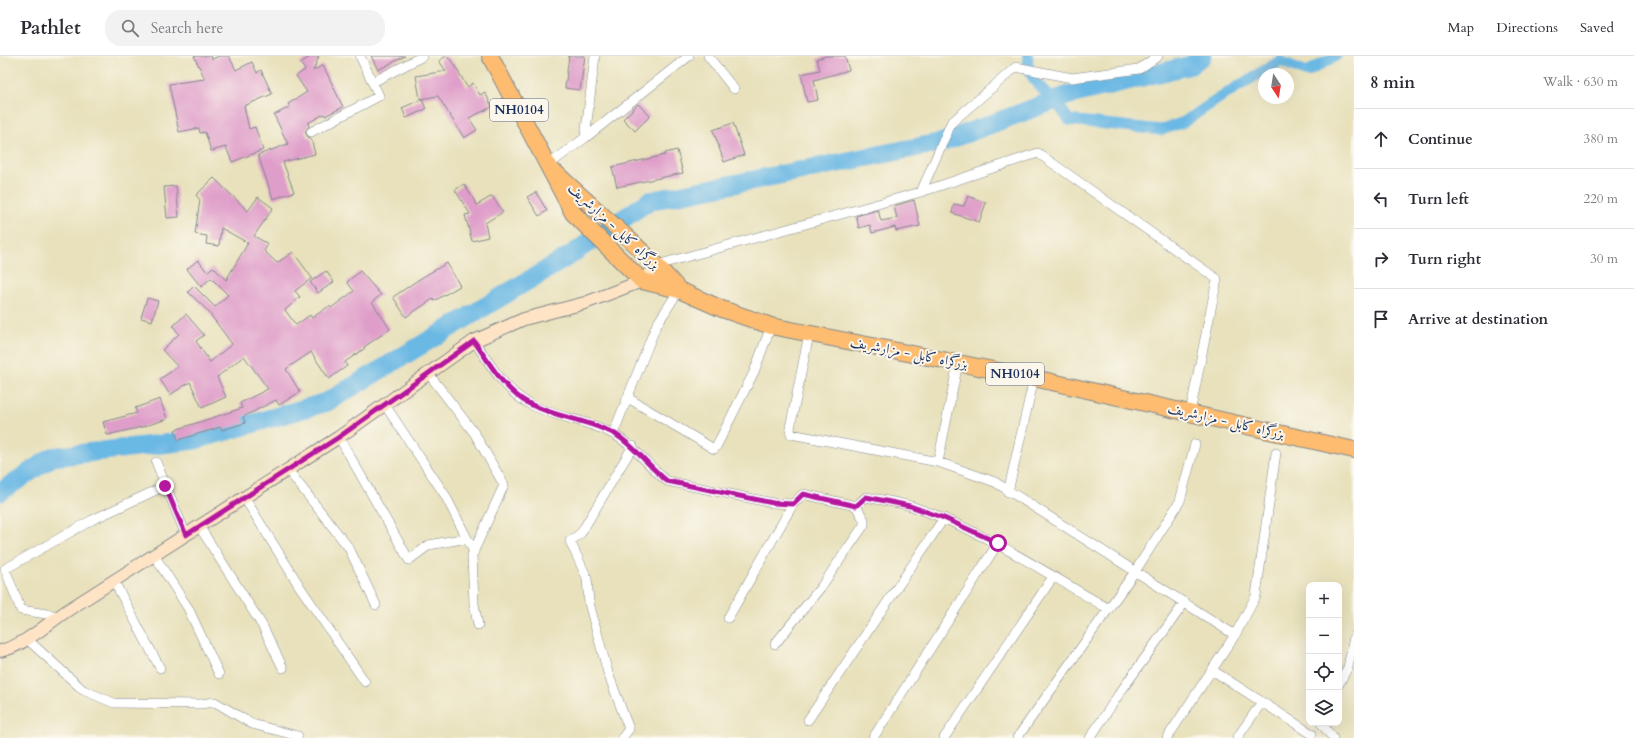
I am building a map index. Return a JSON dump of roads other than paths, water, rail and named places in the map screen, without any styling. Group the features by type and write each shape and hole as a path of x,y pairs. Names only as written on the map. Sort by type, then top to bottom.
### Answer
{"highway":[{"name":"بزرگراه کابل - مزارشریف","path":"490,56 573,213 636,276 679,290 722,309 772,326 1034,378 1354,450"},
{"name":"بزرگراه کابل - مزارشریف","path":"548,165 586,201 639,247 679,290"}],"street":[{"path":"311,132 379,96 360,56"},
{"path":"373,82 423,56"},
{"path":"584,138 595,56"},
{"path":"548,165 688,56"},
{"path":"708,56 734,89"},
{"path":"921,192 951,123 1016,67 1072,78 1139,69 1158,56"},
{"path":"3,650 27,638 339,437 474,341 524,319 585,303 657,265 921,192 1038,153 1217,279 1190,413"},
{"path":"613,434 656,326 679,290"},
{"path":"628,398 714,449 716,448 754,372 772,326"},
{"path":"809,334 790,428 791,434 938,462 995,482 1008,492 1136,570 1235,635"},
{"path":"474,341 506,386 528,403 613,434 633,446 655,472 667,481 773,503 793,504"},
{"path":"938,462 958,363"},
{"path":"428,373 475,434 504,485 472,555 474,604 478,625"},
{"path":"1008,492 1034,378"},
{"path":"385,405 445,495 474,552"},
{"path":"339,437 409,560 429,545 468,538"},
{"path":"1017,738 1136,570 1180,501 1195,444"},
{"path":"622,738 629,729 608,674 591,610 587,578 570,541 581,533 633,446"},
{"path":"1166,738 1235,635 1256,596 1276,453"},
{"path":"156,462 186,535"},
{"path":"288,470 349,548 376,606"},
{"path":"59,616 21,610 5,569 92,520 165,486"},
{"path":"728,618 793,504 803,494 856,506 864,520 864,525 821,587 775,644"},
{"path":"244,497 300,587 365,682"},
{"path":"856,506 866,497 910,506 944,518 998,543 1109,609"},
{"path":"808,720 944,518"},
{"path":"199,526 262,625 283,668"},
{"path":"873,738 998,543"},
{"path":"154,555 188,608 219,674"},
{"path":"944,738 1053,577"},
{"path":"114,581 160,668"},
{"path":"1090,738 1119,694 1185,602"},
{"path":"1342,678 1348,667 1354,637"},
{"path":"27,638 83,690 114,703 200,704 215,702 252,724 298,736"},
{"path":"1212,670 1311,736 1316,726"},
{"path":"1237,738 1262,702"},
{"path":"1323,726 1333,738"}],"waterway":[{"path":"1028,56 1031,75 1069,120 1161,130 1184,122 1227,93 1280,61 1307,72 1336,56"},
{"path":"0,492 52,457 195,440 327,402 569,256 649,201 943,142 1066,96 1191,65 1202,56"}]}
